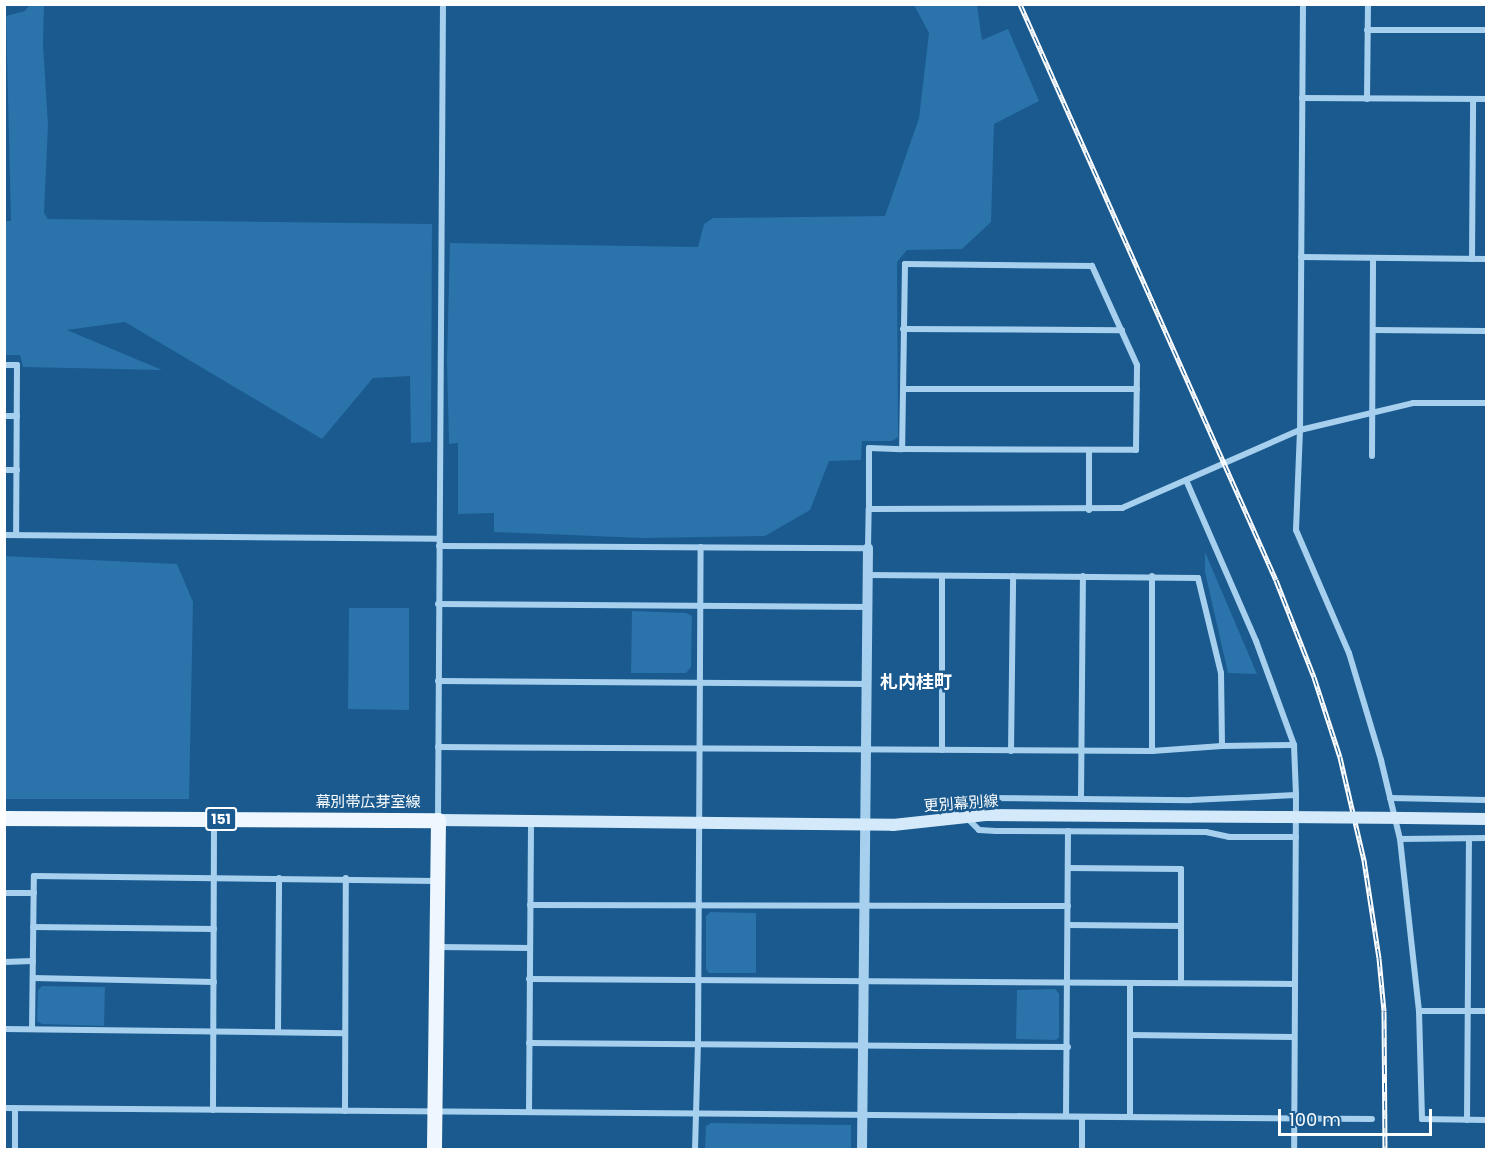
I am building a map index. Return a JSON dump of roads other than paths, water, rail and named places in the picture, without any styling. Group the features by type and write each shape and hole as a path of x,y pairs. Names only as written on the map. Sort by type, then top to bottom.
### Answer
{"main road":[{"name":"更別幕別線","path":"438,820 893,825 965,816 1486,819"},
{"name":"幕別帯広芽室線","path":"4,818 438,820 434,1149"}],"street":[{"path":"438,820 443,4"},
{"path":"1303,4 1300,430 1296,530 1349,653 1400,839 1419,1011 1422,1119 1486,1120"},
{"path":"1367,99 1368,4"},
{"path":"1367,30 1486,30"},
{"path":"1302,98 1486,99"},
{"path":"1472,259 1473,99"},
{"path":"1302,257 1486,259"},
{"path":"1372,456 1373,258"},
{"path":"862,1149 865,1046 869,448 902,449 1136,450 1137,365 1092,266 905,264 902,449"},
{"path":"903,329 1122,330"},
{"path":"1372,330 1486,331"},
{"path":"4,365 17,365 16,534"},
{"path":"903,389 1137,389"},
{"path":"868,509 1089,510 1132,505 1300,430 1413,403 1486,403"},
{"path":"4,416 17,416"},
{"path":"1089,450 1089,510"},
{"path":"4,470 17,470"},
{"path":"1186,480 1256,641 1294,745 1296,795 1294,1149"},
{"path":"4,534 439,539"},
{"path":"440,546 868,548"},
{"path":"695,1149 698,1044 700,547"},
{"path":"868,575 1198,578 1221,673 1222,746"},
{"path":"942,576 942,750"},
{"path":"1011,751 1013,576"},
{"path":"1082,798 1083,576"},
{"path":"1152,576 1152,752"},
{"path":"438,604 868,607"},
{"path":"438,681 868,684"},
{"path":"438,747 1152,752 1222,746 1294,745"},
{"path":"940,818 965,805 988,798 1191,800 1296,795"},
{"path":"1390,798 1486,800"},
{"path":"965,816 979,830 1206,832 1228,837 1296,837"},
{"path":"213,1110 214,819"},
{"path":"529,1112 531,821"},
{"path":"1066,1116 1068,831"},
{"path":"1400,839 1486,838"},
{"path":"1467,1120 1469,839"},
{"path":"1068,868 1181,869 1181,983"},
{"path":"32,1029 34,876 437,881"},
{"path":"278,1032 279,878"},
{"path":"345,1111 346,879"},
{"path":"4,893 34,893"},
{"path":"530,905 1068,906"},
{"path":"1068,925 1181,926"},
{"path":"33,927 214,929"},
{"path":"436,947 530,948"},
{"path":"4,962 33,962"},
{"path":"33,978 214,982"},
{"path":"530,979 1294,984"},
{"path":"1130,983 1130,1117"},
{"path":"1419,1011 1486,1011"},
{"path":"4,1029 345,1033"},
{"path":"1130,1035 1294,1037"},
{"path":"530,1042 1068,1047"},
{"path":"4,1107 1372,1119"},
{"path":"15,1107 15,1149"},
{"path":"1082,1117 1082,1149"}],"railway":[{"path":"1020,4 1276,580 1314,677 1340,757 1364,860 1379,958 1384,1011 1385,1150"}],"district":[{"name":"札内桂町","path":"916,682"}]}
